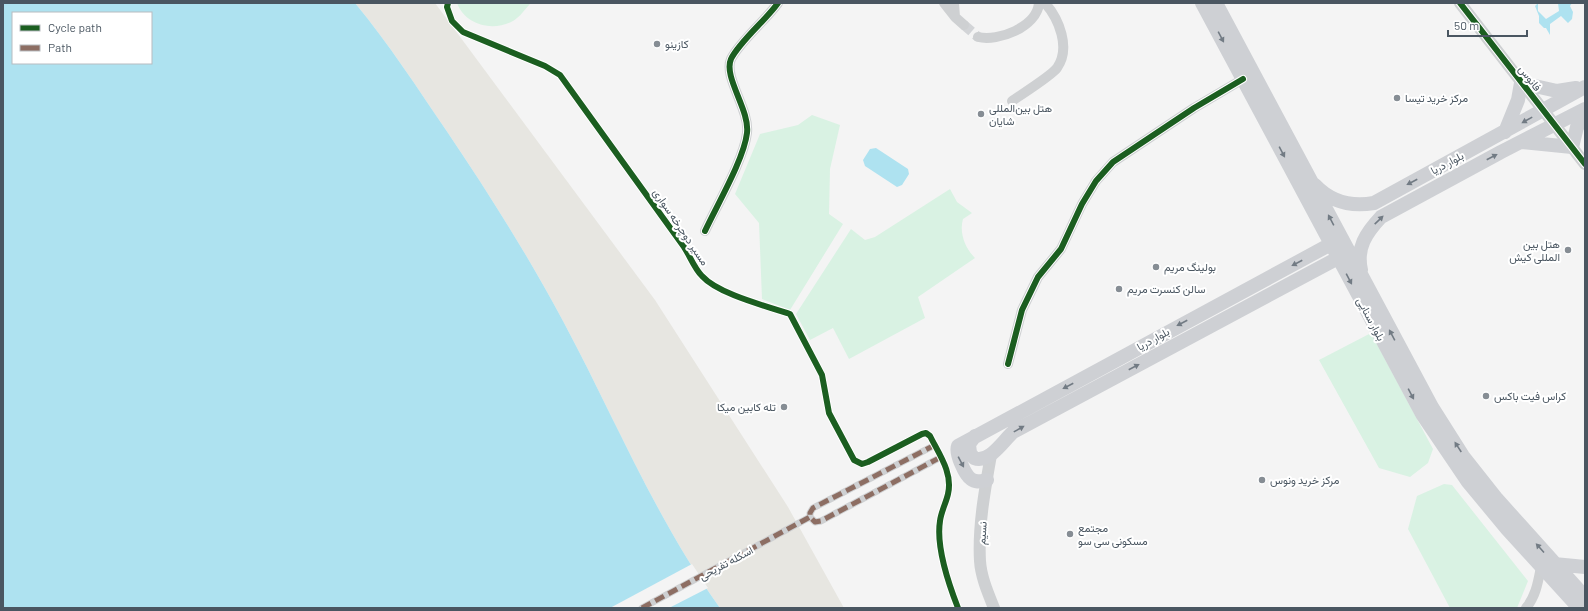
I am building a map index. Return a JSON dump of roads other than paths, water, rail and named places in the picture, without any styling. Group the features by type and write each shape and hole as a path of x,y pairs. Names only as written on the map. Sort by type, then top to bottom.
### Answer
{"main road":[{"name":"بلوار سنایی","path":"1202,3 1422,414 1468,482 1547,565 1585,597"},
{"name":"بلوار سنایی","path":"1216,3 1363,281 1432,407 1463,456 1579,608"},
{"path":"1505,132 1518,100 1521,83 1557,91 1585,87"},
{"name":"بلوار دریا","path":"1309,178 1321,191 1340,202 1361,205 1374,203 1585,87"},
{"name":"بلوار دریا","path":"1363,281 1359,262 1359,251 1368,231 1381,217 1520,142 1585,110"},
{"path":"1520,142 1572,147 1577,127 1585,117"},
{"name":"بلوار دریا","path":"987,480 976,482 970,479 957,455 958,446 1331,244"},
{"name":"بلوار دریا","path":"991,456 1013,432 1338,258"},
{"path":"1247,289 1254,302"},
{"path":"1111,362 1118,376"},
{"path":"975,436 969,444 970,453 974,458 983,459 991,456"},
{"path":"1547,565 1585,567"}],"street":[{"path":"705,231 740,156 747,132 745,116 738,92 731,79 731,59 740,46 778,3"},
{"path":"944,3 955,17 964,25"},
{"path":"954,3 955,17"},
{"path":"978,37 995,38 1009,34 1031,19 1038,10 1038,3"},
{"path":"1012,101 1056,68 1063,52 1061,28 1045,3"},
{"name":"فانوس","path":"1460,3 1585,164"},
{"path":"1008,364 1022,310 1038,277 1061,249 1082,204 1096,181 1113,162 1194,108 1243,79"},
{"path":"935,445 813,508 810,513 810,517 815,522 820,521 941,457"},
{"name":"نسیم","path":"991,456 981,531 980,561 986,589 994,608"},
{"name":"اسکله تفریحی","path":"642,608 810,517"},
{"path":"1526,608 1532,601 1547,565"}],"water":[{"path":"3,3 355,3 380,34 448,133 522,249 582,357 655,503 675,539 720,608 3,608"},
{"path":"1538,3 1538,11 1546,19 1559,11 1558,3 1572,3 1570,6 1573,12 1572,19 1568,23 1561,16 1550,24 1550,35 1546,28 1539,23 1539,16 1535,6"},
{"path":"876,148 908,169 909,174 902,185 897,187 865,166 863,160 870,149"}],"tunnel":[{"path":"964,25 978,37"}],"place":[{"name":"کازینو","path":"657,44"},
{"name":"مرکز خرید تیسا","path":"1397,98"},
{"name":"هتل بین‌المللی شایان","path":"981,114"},
{"name":"هتل بین المللی کیش","path":"1568,250"},
{"name":"بولینگ مریم","path":"1156,267"},
{"name":"سالن کنسرت مریم","path":"1119,289"},
{"name":"کراس فیت باکس","path":"1486,396"},
{"name":"تله کابین میکا","path":"784,407"},
{"name":"مرکز خرید ونوس","path":"1262,480"},
{"name":"مجتمع مسکونی سی سو","path":"1070,534"}]}
